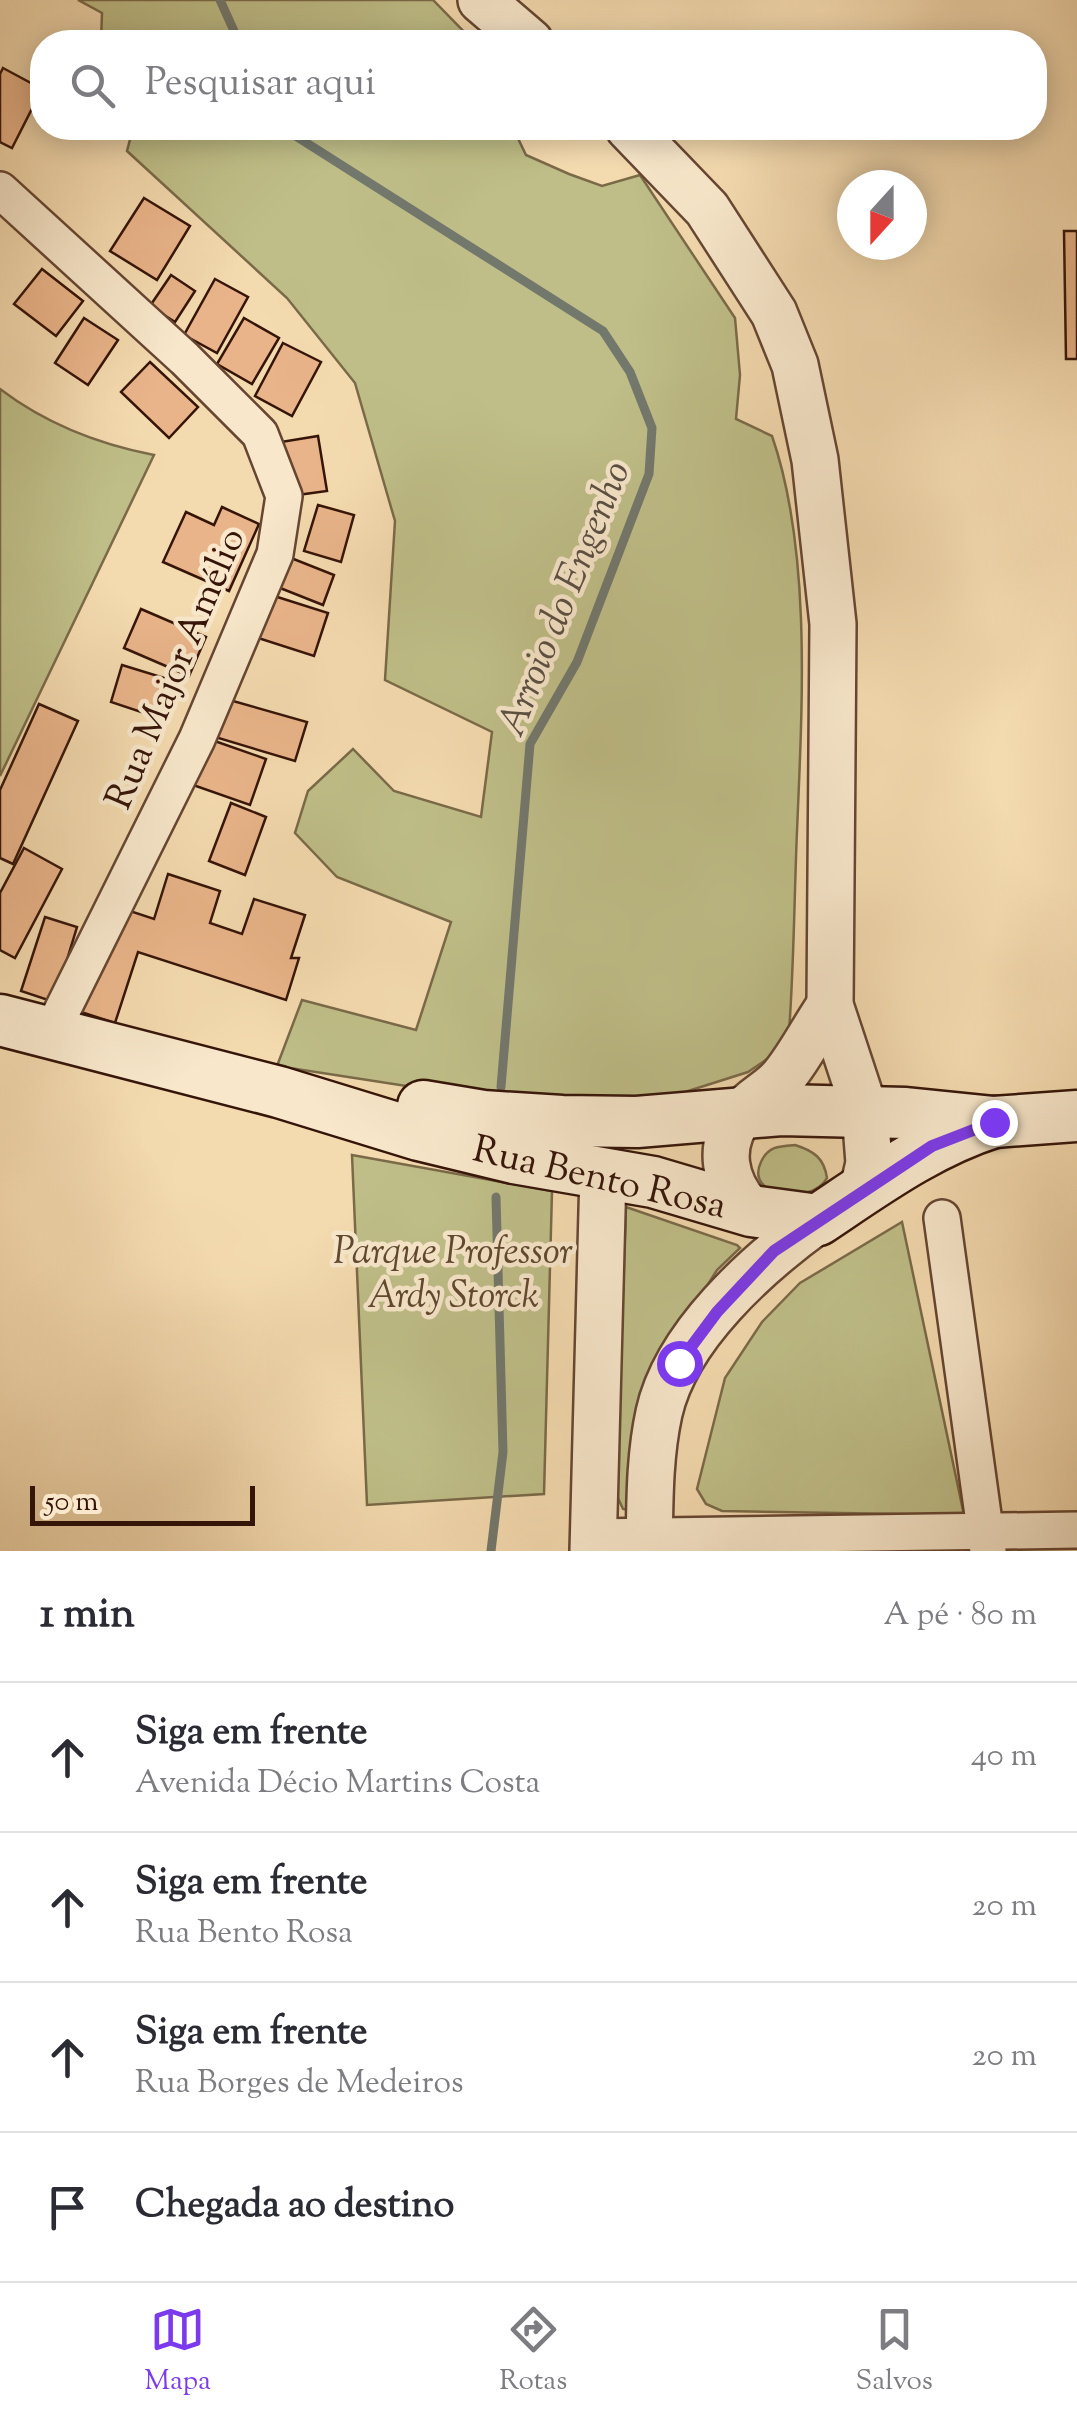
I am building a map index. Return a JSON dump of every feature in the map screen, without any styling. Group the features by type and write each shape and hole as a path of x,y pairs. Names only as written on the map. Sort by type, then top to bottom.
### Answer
{"main road":[{"name":"Rua Bento Rosa","path":"0,1020 279,1092 438,1140 514,1158 653,1182 750,1211 818,1220"},
{"name":"Rua Bento Rosa","path":"279,1092 562,1121 637,1122 725,1113 893,1128"},
{"path":"602,1172 616,1153 725,1113"},
{"path":"818,1220 863,1190 893,1128 954,1135 994,1122 1077,1116"}],"street":[{"path":"481,0 516,30"},
{"path":"641,140 707,208 774,312 796,365 815,460 833,624 830,1005 893,1128"},
{"name":"Rua Major Amélio","path":"0,190 260,434 284,496 275,554 197,739 51,1033"},
{"path":"750,1211 728,1179 725,1113 783,1077 830,1005"},
{"path":"602,1172 593,1544 987,1542 1077,1530"},
{"path":"942,1218 987,1542"},
{"path":"649,1545 648,1498 660,1409 679,1363 750,1274 774,1251 818,1220"}],"green space":[{"path":"78,0 433,0 462,30 101,30 102,13"},
{"path":"130,140 519,140 526,155 602,186 640,175 735,318 740,375 736,419 772,436 785,481 799,580 802,683 788,1045 748,1072 682,1093 602,1103 510,1102 277,1066 302,1000 416,1030 451,922 337,877 295,833 308,791 353,749 394,791 481,817 492,732 385,680 395,521 355,383 287,298 127,151"},
{"path":"0,389 35,413 73,431 154,455 0,776"},
{"path":"795,1145 817,1156 827,1178 808,1192 782,1194 770,1190 758,1174 761,1162 775,1148"},
{"name":"Parque Professor Ardy Storck","path":"352,1155 552,1191 544,1494 367,1505"},
{"path":"626,1207 740,1248 717,1270 669,1346 629,1510 623,1509 616,1494"},
{"path":"902,1222 964,1515 722,1511 706,1504 697,1489 725,1378 762,1322 800,1283"}],"building":[{"path":"3,68 30,83 30,113 12,148 0,142"},
{"path":"144,198 190,226 157,280 110,251"},
{"path":"1064,231 1077,231 1077,359 1066,359"},
{"path":"42,269 83,301 56,336 14,304"},
{"path":"171,275 195,291 175,322 150,306"},
{"path":"215,279 248,297 217,353 184,335"},
{"path":"84,318 118,340 88,385 55,363"},
{"path":"244,318 279,338 252,384 217,364"},
{"path":"283,343 321,362 292,416 255,396"},
{"path":"150,362 198,407 169,438 121,392"},
{"path":"318,436 327,491 290,496 281,442"},
{"path":"318,505 354,515 341,562 304,551"},
{"path":"222,507 259,524 229,591 163,562 186,512 214,525"},
{"path":"286,556 334,575 323,605 275,586"},
{"path":"268,594 328,613 314,656 255,637"},
{"path":"141,609 206,637 189,676 124,648"},
{"path":"122,665 171,680 159,718 111,702"},
{"path":"226,699 307,722 295,761 215,737"},
{"path":"39,704 78,721 13,864 0,858 0,790"},
{"path":"209,739 266,759 250,805 193,785"},
{"path":"231,803 266,817 245,875 209,861"},
{"path":"24,848 62,869 15,958 0,950 0,893"},
{"path":"168,874 220,891 210,923 242,934 254,899 305,915 291,958 299,958 286,1000 138,952 115,1023 81,1012 115,906 154,919"},
{"path":"45,917 77,927 54,1002 21,991"}],"waterway":[{"name":"Arroio do Engenho","path":"220,0 234,30"},
{"name":"Arroio do Engenho","path":"302,140 603,331 630,372 652,428 649,474 577,662 530,744 501,1087"},
{"path":"491,1551 503,1452 496,1197"}],"route":[{"path":"679,1363 717,1312 774,1251 932,1146 994,1122"}]}
